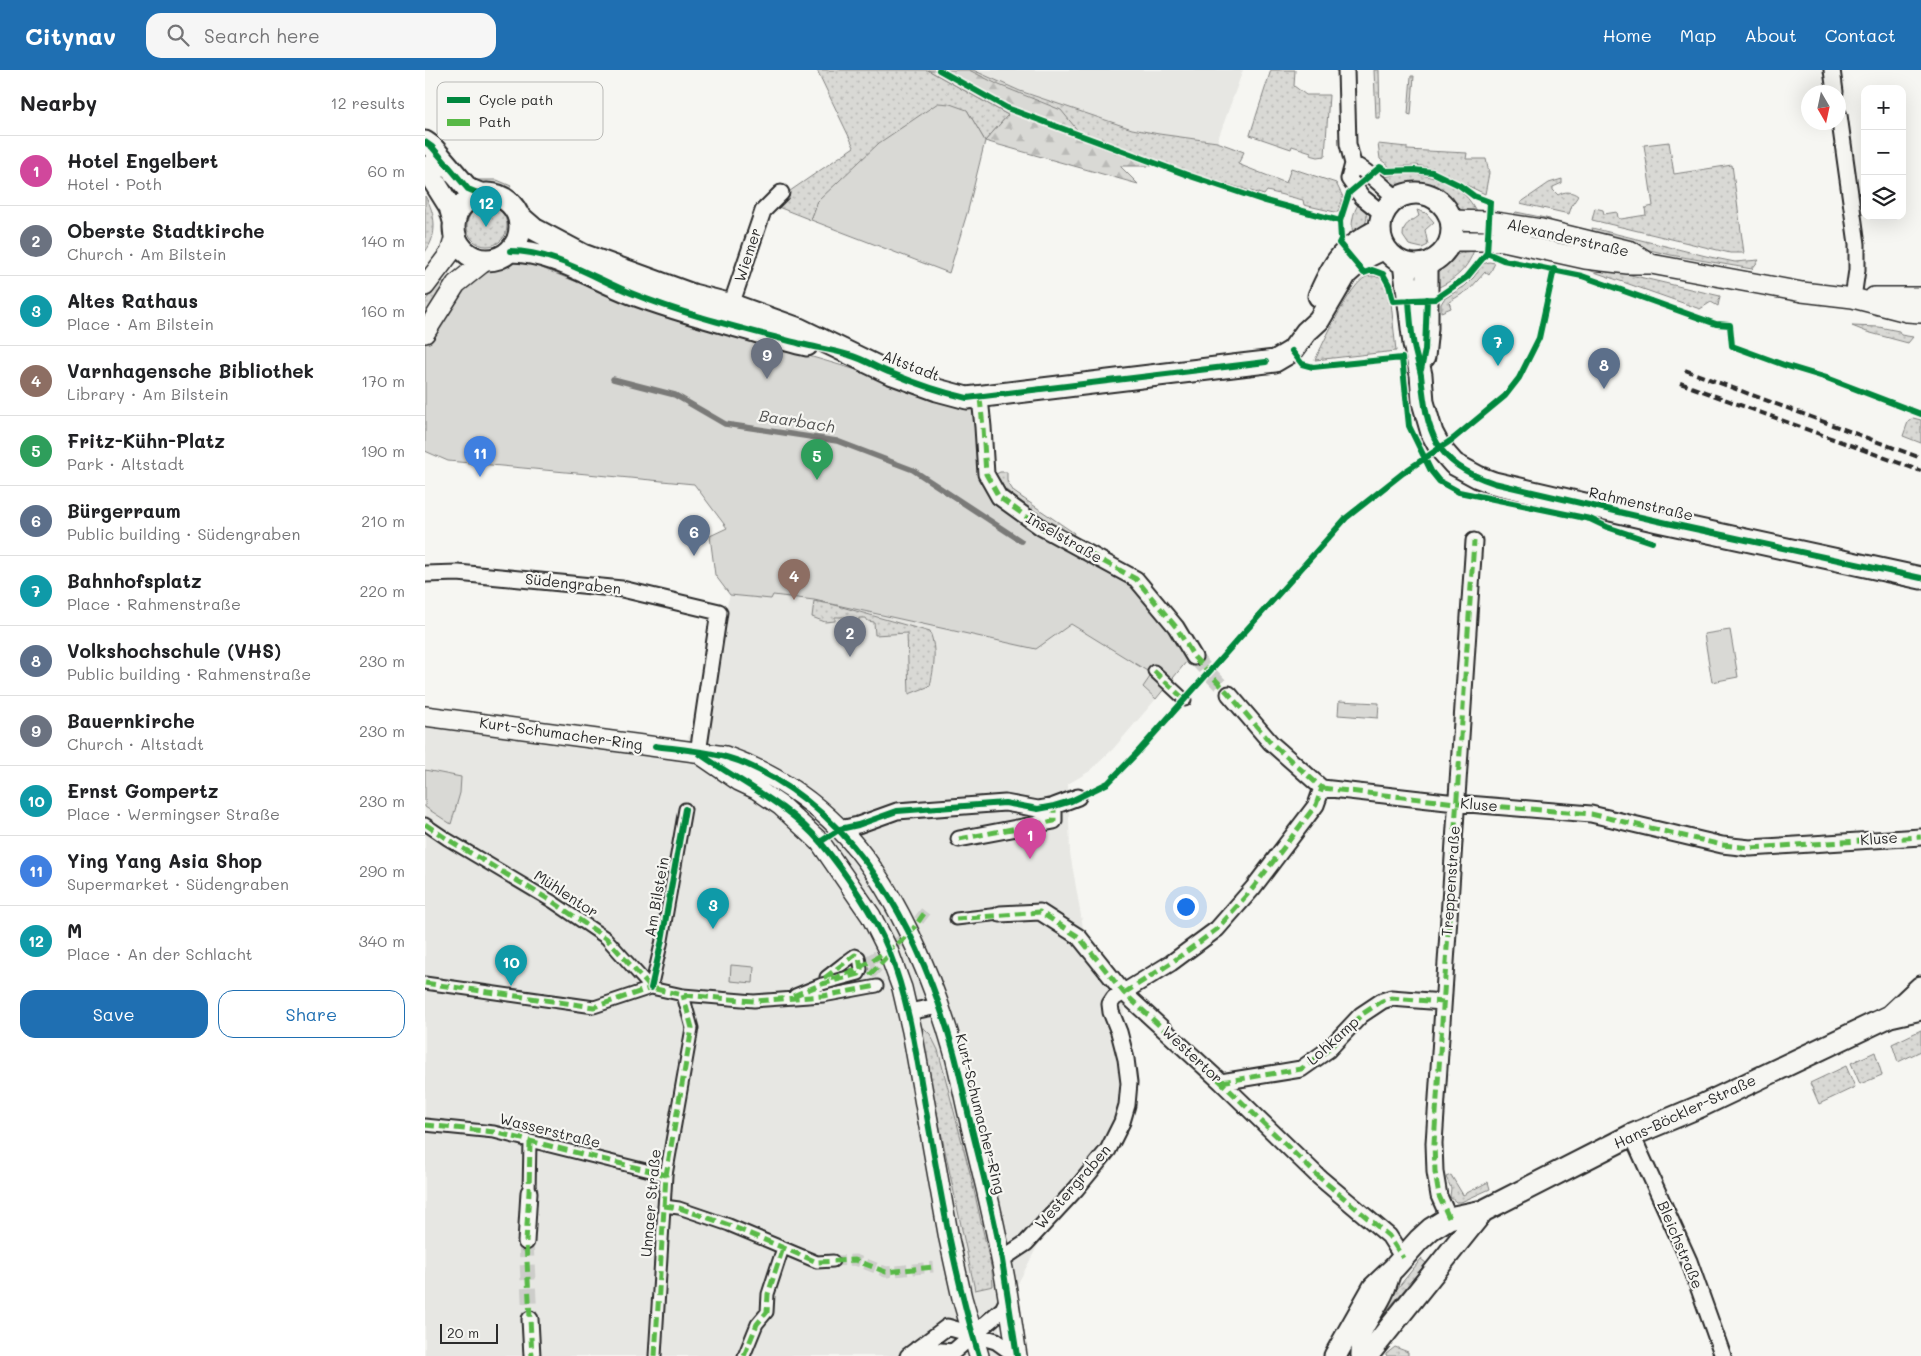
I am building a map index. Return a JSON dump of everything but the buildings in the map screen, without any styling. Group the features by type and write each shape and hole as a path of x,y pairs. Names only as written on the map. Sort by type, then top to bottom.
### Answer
{"main road":[{"path":"425,142 432,147 467,189 480,194 492,194 504,198 513,206 519,216 521,228 519,237 510,251 499,258 486,260 476,259 467,254 459,246 450,207 425,166"},
{"path":"1415,193 1433,197 1447,209 1451,220 1453,234 1442,255 1427,264 1413,265 1393,257 1383,230 1389,205 1397,198 1415,193"},
{"path":"454,229 461,205 470,198 480,194"},
{"name":"Altstadt","path":"519,216 534,229 583,255 693,296 728,314 803,344 850,355 890,373 937,390 967,398 1275,361 1292,351 1306,332 1311,315 1335,262 1354,243 1383,230"},
{"name":"Altstadt","path":"510,251 522,251 543,256 571,266 631,293 728,314"},
{"name":"Rahmenstraße","path":"1404,263 1413,344 1421,375 1427,417 1436,441 1454,464 1477,477 1494,483 1921,578"},
{"name":"Rahmenstraße","path":"1421,375 1427,328 1427,264"},
{"name":"Hans-Böckler-Straße","path":"1890,1016 1921,987"},
{"name":"Hans-Böckler-Straße","path":"1335,1356 1374,1287 1431,1229 1449,1218 1483,1211 1632,1135 1701,1106 1890,1016 1921,1009"},
{"name":"Hans-Böckler-Straße","path":"1367,1356 1483,1211"}],"street":[{"path":"1346,70 1348,144 1353,164 1349,179 1363,197 1383,230"},
{"path":"1832,70 1834,85"},
{"path":"1841,130 1857,244 1857,270 1853,298"},
{"path":"1353,164 1367,172 1382,187 1397,198"},
{"name":"Wiemer","path":"728,314 763,211 781,193"},
{"name":"Alexanderstraße","path":"1451,220 1489,220 1541,229 1631,251 1651,264"},
{"path":"425,286 450,253 454,229"},
{"name":"Alexanderstraße","path":"1451,241 1503,242 1585,259 1628,264 1651,264 1802,292 1853,298 1921,314"},
{"path":"425,333 456,284 486,260"},
{"name":"Alexanderstraße","path":"1853,298 1921,297"},
{"name":"Inselstraße","path":"979,398 986,474 999,497 1042,528 1136,579 1176,627 1194,658"},
{"name":"Treppenstraße","path":"1449,1218 1439,1196 1435,1172 1434,1144 1474,542"},
{"name":"Südengraben","path":"425,574 458,573 622,589 719,612 698,753"},
{"path":"1154,671 1185,700"},
{"path":"1124,993 1171,963 1217,929 1253,888 1316,805 1322,788 1271,743 1229,694"},
{"name":"Kurt-Schumacher-Ring","path":"425,716 725,756 745,763 795,791 840,828 867,863 895,905 926,971 939,1006 955,1057 1001,1259 1017,1356"},
{"name":"Kurt-Schumacher-Ring","path":"698,753 781,806 820,842 871,916 888,950 902,988 908,1012 949,1239 979,1356"},
{"name":"Kluse","path":"1322,788 1456,804 1591,814 1722,845 1750,848 1921,837"},
{"path":"840,828 858,825 897,811 1005,803 1038,808 1054,806 1078,797"},
{"path":"959,839 1054,821 1054,806"},
{"name":"Am Bilstein","path":"651,988 662,940 685,809"},
{"name":"Mühlentor","path":"425,824 553,902 606,938 651,988"},
{"name":"Westertor","path":"955,919 1040,912 1079,937 1124,993 1221,1082 1319,1177 1389,1236 1399,1263"},
{"path":"425,983 593,1007 651,988 683,995 754,1001 823,996 877,986"},
{"path":"784,999 823,983"},
{"name":"Westergraben","path":"1001,1259 1026,1243 1109,1150 1116,1135 1127,1105 1129,1083 1126,1058 1110,1004 1114,998 1124,993"},
{"name":"Unnaer Straße","path":"655,1356 665,1175 692,1028 683,995"},
{"name":"Lohkamp","path":"1221,1082 1301,1069 1328,1050 1361,1015 1382,1001 1391,998 1443,1002"},
{"path":"908,1012 939,1006"},
{"name":"Wasserstraße","path":"425,1125 494,1132 665,1175"},
{"name":"Bleichstraße","path":"1632,1135 1689,1261 1723,1356"},
{"path":"526,1242 530,1142"},
{"path":"664,1206 679,1208 729,1225 817,1262 833,1261"},
{"path":"744,1356 757,1324 767,1312 768,1294 783,1248"},
{"path":"1359,1356 1359,1345 1367,1323 1386,1293 1399,1263"},
{"path":"913,1353 953,1352 972,1334 1003,1310 1008,1299"},
{"path":"530,1319 532,1356"},
{"path":"913,1353 947,1327 996,1341 1017,1356"}],"shaded area":[{"path":"973,70 1243,70 1217,142 1132,129 1020,91"},
{"path":"730,595 771,599 772,595 1071,624 1153,674 1143,687 1156,699 1113,749 1090,771 1068,784 1070,853 1084,933 1124,993 1122,1122 1040,1241 998,1322 1005,1356 425,1356 425,718 683,755"}],"green space":[{"path":"817,70 928,70 1008,115 985,141 967,110 818,201 811,220 778,207 790,191 854,147"},
{"path":"928,70 969,70 999,85 1061,110 1087,142 1152,166 1120,166 1138,184 985,141 1008,115"},
{"path":"968,70 973,70 1020,91 1132,129 1217,142 1244,152 1238,164 1286,183 1291,168 1336,183 1343,197 1338,212 1304,205 1303,200 1267,191 1264,195 1207,178 1010,107"},
{"path":"1271,70 1295,70 1294,86 1306,95 1329,95 1325,156 1310,155 1311,152 1292,146 1291,149 1250,135"},
{"path":"1374,70 1379,70 1380,118 1376,118"},
{"path":"1411,76 1414,76 1411,115 1408,114"},
{"path":"938,103 950,104 967,110 985,141 968,210 949,273 811,220 818,201 879,143"},
{"path":"1669,142 1674,174 1732,165 1744,253 1730,253 1592,220 1595,208 1603,210 1604,214 1617,212 1618,218 1621,219 1646,215 1645,208 1653,206 1644,145"},
{"path":"1378,144 1407,147 1407,150 1467,153 1466,159 1486,159 1489,173 1485,194 1432,168 1416,165 1390,167 1380,159"},
{"path":"1405,173 1438,179 1456,188 1471,203 1477,213 1458,208 1431,189 1395,184 1389,182 1384,177"},
{"path":"1562,179 1562,183 1553,187 1553,190 1558,195 1568,192 1578,196 1569,214 1520,203 1549,183"},
{"path":"474,180 497,180 511,186 509,189 493,183 482,184"},
{"path":"425,196 433,217 434,232 425,252"},
{"path":"1359,203 1364,208 1367,217 1361,230 1353,237 1353,219"},
{"path":"487,206 501,212 507,226 501,240 487,246 473,240 467,226 473,212"},
{"path":"1417,210 1426,213 1434,222 1425,230 1428,245 1422,248 1409,245 1403,236 1404,228 1419,216"},
{"path":"1516,212 1550,219 1552,223 1512,217"},
{"path":"1592,228 1735,262 1759,260 1752,269 1671,255 1594,237"},
{"path":"1474,250 1468,263 1459,274 1447,283 1434,289 1438,273 1446,262 1457,255"},
{"path":"501,261 534,265 635,305 976,405 995,500 1133,580 1191,656 1156,699 1143,687 1152,674 1071,624 1036,649 814,600 773,595 771,599 730,595 715,575 710,536 727,528 694,484 448,461 425,451 425,342 473,273"},
{"path":"1495,263 1489,275 1485,272 1470,289 1449,302 1451,308 1441,312 1441,304 1444,299 1465,286 1483,264"},
{"path":"1588,265 1720,296 1718,306 1711,302 1700,309 1583,268"},
{"path":"1374,276 1383,279 1391,302 1396,351 1315,360 1352,291 1366,277"},
{"path":"441,280 447,285 425,313 425,301"},
{"path":"1852,326 1879,327 1899,331 1901,335 1913,337 1908,343"},
{"path":"1913,418 1921,420 1921,443 1903,436 1908,422"},
{"path":"1007,472 1007,481 1014,492 1074,533 1073,536 1053,525 1005,489 996,474"},
{"path":"814,601 835,605 930,632 934,652 934,666 930,686 909,694 907,633 875,635 874,622 868,621 866,618 859,618 859,621 848,621 847,617 835,617 835,621 825,622 812,617"},
{"path":"1730,630 1738,677 1712,682 1704,634"},
{"path":"1339,701 1379,703 1378,718 1338,715"},
{"path":"425,770 461,777 460,793 451,824 425,807"},
{"path":"731,965 754,967 753,983 730,981"},
{"path":"924,1028 930,1034 938,1050 971,1177 992,1271 993,1286 975,1290 919,1030"},
{"path":"1921,1030 1921,1051 1898,1062 1892,1044"},
{"path":"1875,1052 1882,1075 1860,1084 1851,1063"},
{"path":"1846,1066 1855,1087 1819,1104 1810,1083"},
{"path":"1451,1175 1463,1195 1488,1182 1490,1189 1461,1202 1456,1202 1450,1197 1451,1188 1446,1177"},
{"path":"1421,1259 1426,1263 1375,1325 1381,1309"},
{"path":"1395,1347 1408,1352 1408,1356 1386,1356"}],"waterway":[{"name":"Baarbach","path":"613,379 675,395 725,424 837,441 913,470 1021,541"}],"tunnel":[{"path":"1194,657 1229,694"},
{"path":"854,970 905,938 926,911"},
{"path":"870,975 891,953"},
{"path":"526,1242 530,1319"},
{"path":"833,1261 855,1260 886,1272 933,1267"}],"railway":[{"path":"1685,370 1921,458"},
{"path":"1680,383 1921,471"}],"marked path":[{"path":"980,398 986,474 999,497 1042,528 1136,579 1176,627 1194,657 1271,743 1322,788"},
{"path":"1449,1218 1439,1196 1435,1172 1434,1143 1474,541"},
{"path":"1154,671 1185,700"},
{"path":"1322,788 1456,803 1591,814 1722,845 1750,848 1921,837"},
{"path":"1124,993 1171,963 1217,929 1253,888 1316,805 1322,788"},
{"path":"959,839 1054,821 1054,806"},
{"path":"425,824 553,902 606,938 651,988 683,995 754,1001 823,996 877,986"},
{"path":"793,996 822,984 859,974 861,969 859,957 855,955 826,977 827,979 835,978 855,970 867,964 904,939 926,911"},
{"path":"956,919 1040,912 1079,937 1124,993 1221,1082 1319,1177 1389,1236 1403,1258"},
{"path":"870,975 893,951"},
{"path":"425,983 594,1007 651,988 652,984"},
{"path":"655,1356 666,1175 692,1028 683,995"},
{"path":"1221,1082 1301,1069 1328,1050 1361,1015 1382,1001 1391,998 1443,1002"},
{"path":"425,1125 494,1132 666,1175"},
{"path":"530,1142 526,1242 532,1356"},
{"path":"664,1206 679,1208 729,1225 817,1262 855,1260 886,1272 933,1267"},
{"path":"744,1356 757,1324 767,1312 768,1294 783,1248"}],"cycle path":[{"path":"939,70 1007,108 1190,176 1262,200 1340,221"},
{"path":"425,142 432,147 468,189 480,194"},
{"path":"1380,167 1386,171 1414,170 1432,172 1459,185 1474,196 1490,202 1487,253 1467,277 1435,299 1393,301 1389,285 1383,274 1372,270 1364,273 1339,243 1341,239 1340,221 1349,193 1380,167"},
{"path":"510,251 542,255 572,266 631,293 672,308 758,333 843,353 919,384 967,398 1266,362"},
{"path":"1487,253 1503,260 1582,276 1716,324 1730,325 1732,346 1827,378 1921,414"},
{"path":"820,842 840,829 858,825 897,811 1005,803 1038,809 1071,801 1108,783 1346,518 1403,473 1453,439 1505,396 1519,378 1539,338 1554,269"},
{"path":"1421,370 1425,350 1427,299"},
{"path":"1409,300 1413,340 1431,429 1437,443 1446,455 1458,466 1474,475 1494,483 1658,521 1921,578"},
{"path":"1292,351 1302,364 1313,367 1402,358 1409,426 1431,471 1439,481 1459,492 1590,519 1607,527 1652,542"},
{"path":"655,746 702,752 736,760 786,786 822,814 853,846 880,882 903,922 923,963 940,1006 953,1049 995,1225 1017,1356"},
{"path":"700,754 779,805 808,829 840,867 868,909 883,938 896,970 907,1008 948,1232 979,1356"},
{"path":"651,988 662,940 685,809"}],"place":[{"name":"M","path":"486,227"},
{"name":"Bahnhofsplatz","path":"1498,366"},
{"name":"Bauernkirche","path":"767,379"},
{"name":"Volkshochschule (VHS)","path":"1604,389"},
{"name":"Ying Yang Asia Shop","path":"480,477"},
{"name":"Fritz-Kühn-Platz","path":"817,480"},
{"name":"Bürgerraum","path":"694,556"},
{"name":"Varnhagensche Bibliothek","path":"794,600"},
{"name":"Oberste Stadtkirche","path":"850,657"},
{"name":"Hotel Engelbert","path":"1030,859"},
{"name":"Altes Rathaus","path":"713,929"},
{"name":"Ernst Gompertz","path":"511,986"}]}
